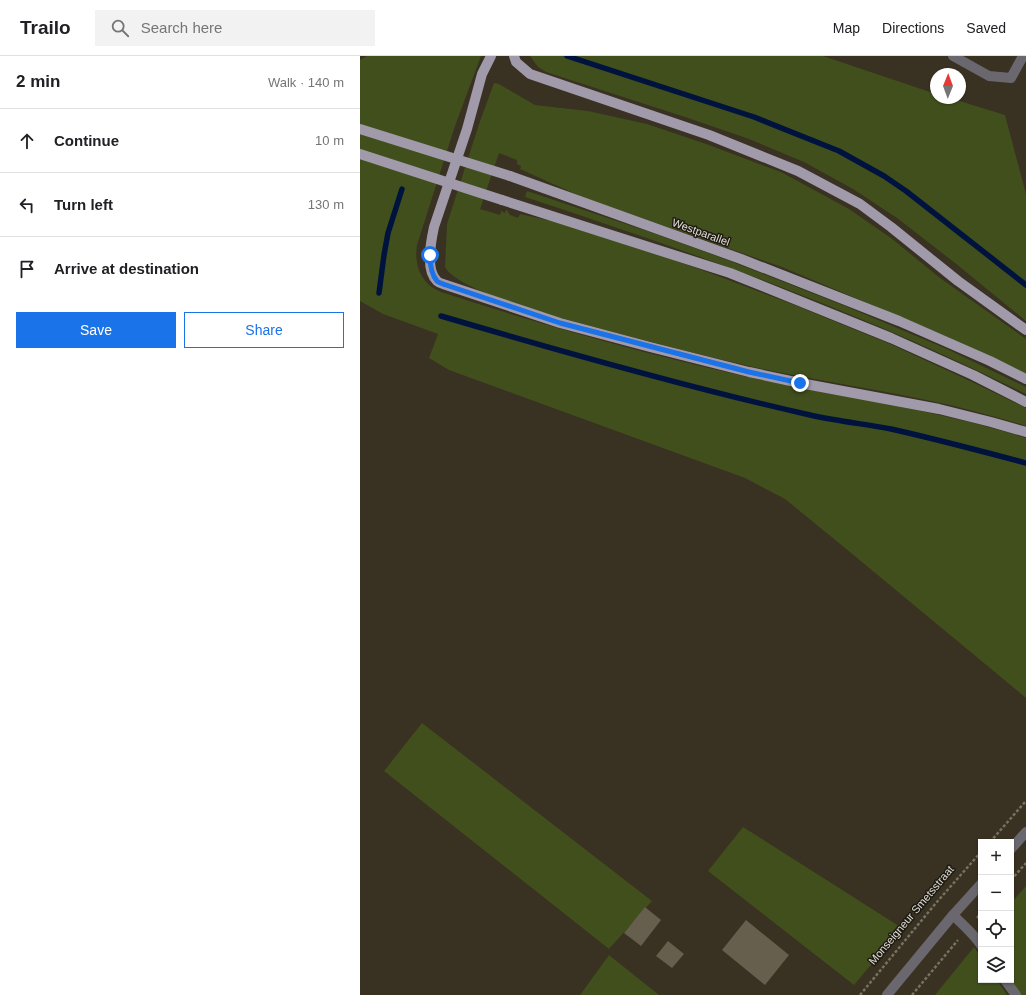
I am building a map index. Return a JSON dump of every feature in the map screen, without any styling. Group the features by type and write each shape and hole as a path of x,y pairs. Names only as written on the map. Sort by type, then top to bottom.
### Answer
{"main road":[{"path":"491,56 482,74 467,129 430,243 430,265 437,281 560,323 643,345 749,372 800,383 946,410 1026,432"},
{"path":"514,56 516,62 530,74 709,135 798,171 860,204 958,281 1026,330"},
{"name":"Westparallel","path":"360,129 510,176 741,259 900,321 990,361 1026,379"},
{"path":"360,154 730,274 891,338 973,375 1026,402"}],"street":[{"path":"953,56 989,76 1011,78 1023,56"},
{"path":"1014,846 1026,832"},
{"path":"888,995 953,915 978,887"},
{"path":"953,915 968,928 978,941"},
{"path":"1007,983 1016,995"}],"path":[{"path":"993,839 1026,801"},
{"name":"Monseigneur Smetsstraat","path":"860,995 936,903 978,855"},
{"path":"1014,877 1026,863"},
{"path":"912,995 968,928"}],"green space":[{"path":"367,56 481,56 455,126 417,245 416,256 419,270 428,284 434,288 441,292 522,318 667,358 748,377 922,411 1026,438 1026,698 785,499 745,478 449,370 429,358 438,334 383,314 360,301 360,60"},
{"path":"530,56 823,56 930,92 930,104 966,103 1005,115 1026,194 1026,321 897,218 853,189 804,162 749,139 546,72 538,67"},
{"path":"494,83 499,84 535,105 588,111 647,124 709,145 781,172 849,209 891,238 940,278 1026,339 1026,374 943,335 782,267 582,197 520,169 521,166 517,164 517,160 499,153 480,209 500,215 501,211 505,213 507,210 510,215 518,218 520,214 561,223 651,252 792,304 890,344 1026,408 1026,426 950,405 732,362 582,324 521,306 486,293 459,280 445,267 447,224 479,124"},
{"path":"527,191 653,233 725,259 845,306 947,349 1026,387 1026,394 883,328 825,304 695,255 525,197"},
{"path":"422,723 652,901 609,949 384,771"},
{"path":"743,827 902,928 854,985 708,871"},
{"path":"1026,886 1026,995 1020,995 1013,983 1014,900"},
{"path":"974,947 978,953 978,983 999,983 1007,995 935,995"},
{"path":"609,955 659,995 580,995"}],"building":[{"path":"645,907 661,920 641,946 624,933"},
{"path":"746,920 789,955 765,985 722,950"},
{"path":"668,941 684,954 672,968 656,956"}],"waterway":[{"path":"567,56 754,117 839,151 884,176 906,191 1026,285"},
{"path":"379,293 388,233 402,189"},
{"path":"441,316 579,356 717,393 820,417 891,429 1026,463"}],"route":[{"path":"430,255 430,265 433,274 437,281 446,285 560,323 749,372 800,383"}]}
